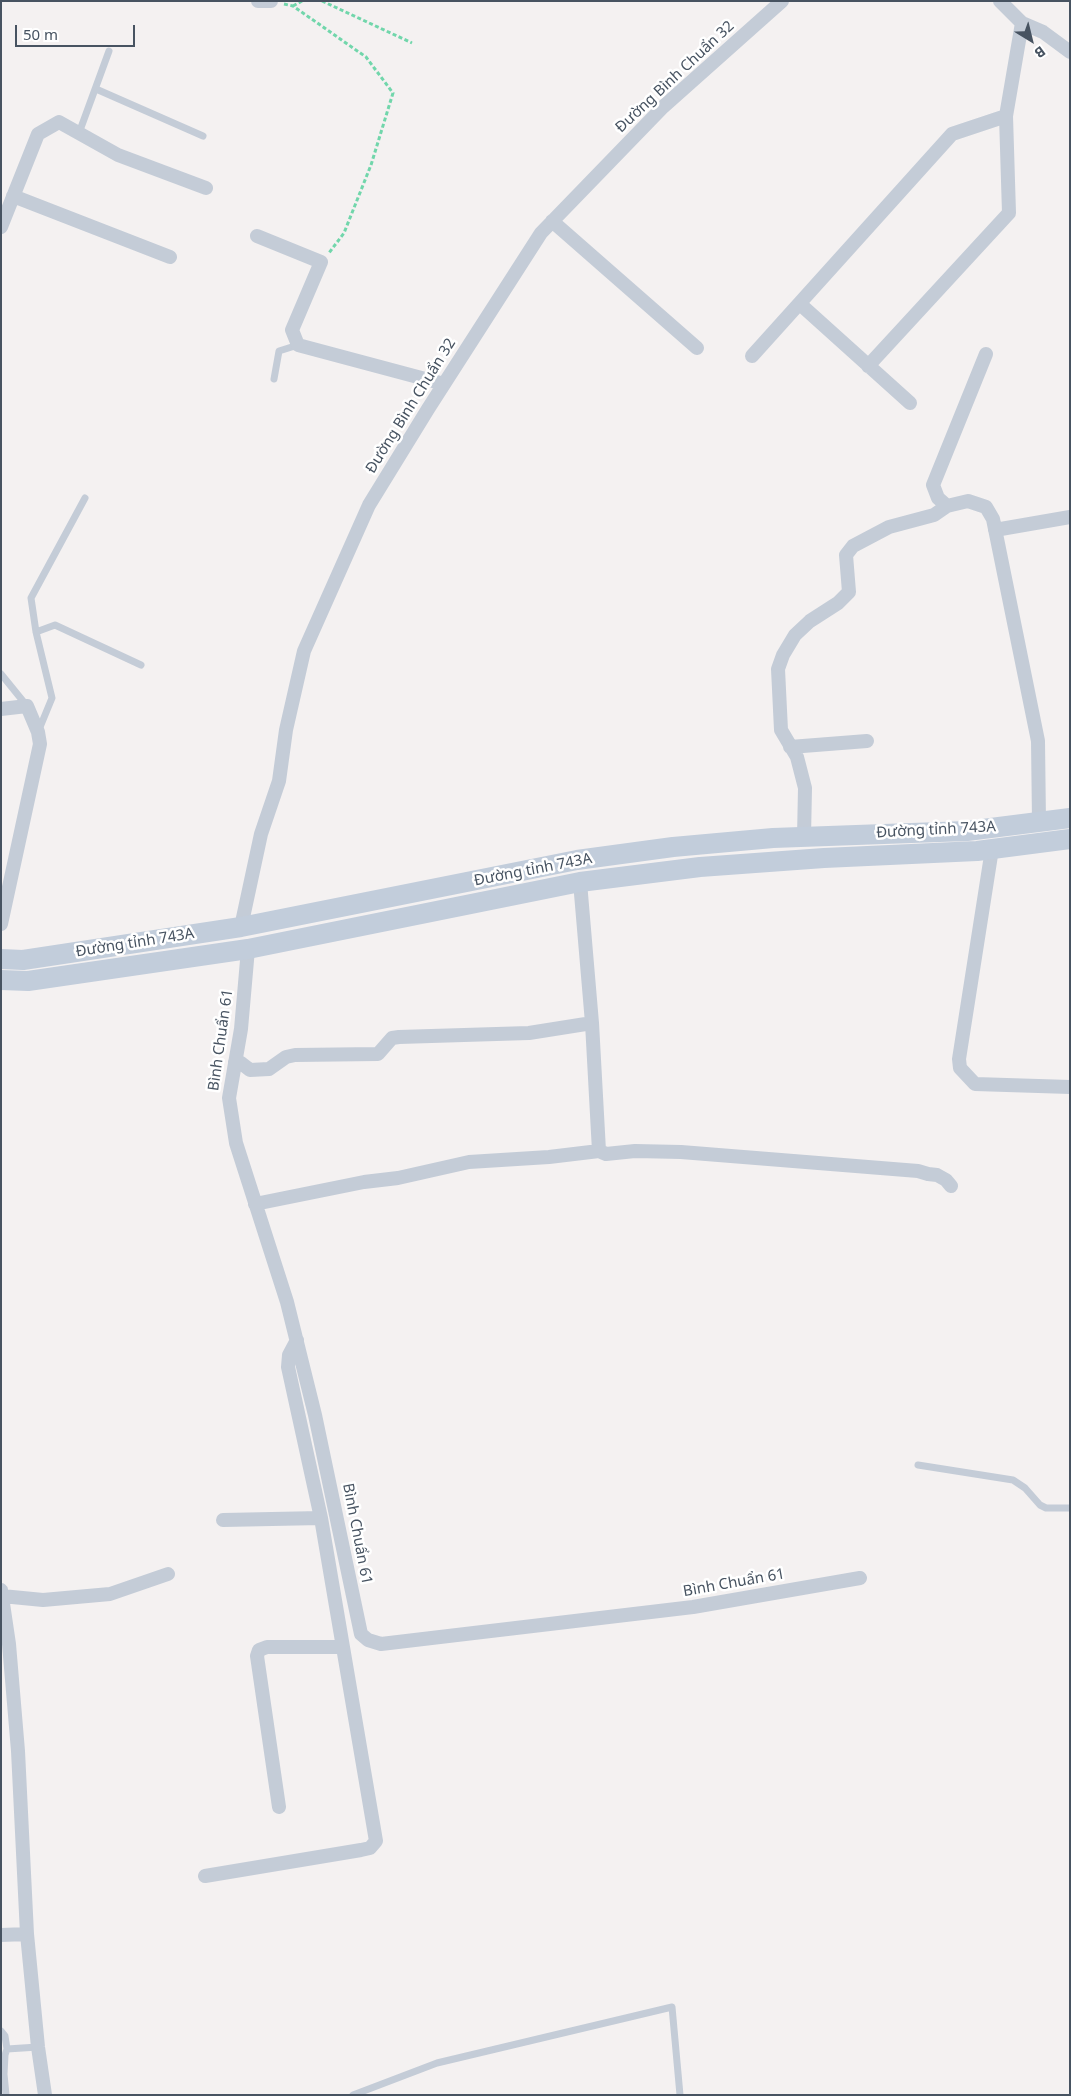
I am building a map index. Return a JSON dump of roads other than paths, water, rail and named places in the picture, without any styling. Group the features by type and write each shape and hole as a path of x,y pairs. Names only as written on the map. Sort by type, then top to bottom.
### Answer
{"main road":[{"name":"Đường tỉnh 743A","path":"1,959 23,960 241,927 577,860 673,847 804,836 967,831 1070,818"},
{"name":"Đường tỉnh 743A","path":"1,980 28,981 248,949 580,882 700,867 992,849 1070,839"}],"street":[{"path":"258,1 275,2"},
{"name":"Đường Bình Chuẩn 32","path":"241,927 261,834 279,782 286,730 304,651 368,505 541,233 663,106 782,1"},
{"path":"1000,1 1022,23 1043,32 1070,52"},
{"path":"868,366 1009,213 1006,116 1022,23"},
{"path":"752,356 952,134 1006,116"},
{"path":"1,227 38,134 59,122 118,155 206,188"},
{"path":"13,196 170,257"},
{"path":"552,221 697,348"},
{"path":"256,236 321,262 292,330 298,345 444,384"},
{"path":"800,304 910,403"},
{"path":"948,506 938,498 933,485 986,354"},
{"path":"804,836 805,788 796,757 781,730 778,669 783,655 795,634 810,621 838,604 849,592 846,555 853,546 890,527 934,515 948,506 968,501 986,507 993,519 1038,741 1039,822"},
{"path":"995,530 1070,517"},
{"path":"1,708 27,706 38,732 40,744 1,924"},
{"path":"790,748 868,741"},
{"path":"992,849 962,1040 960,1068 975,1084 1070,1087"},
{"path":"580,882 592,1023 599,1152"},
{"name":"Bình Chuẩn 61","path":"248,949 241,1029 229,1098 233,1125 236,1143 287,1302 297,1340 319,1434 361,1634 368,1640 381,1644 693,1608 860,1578"},
{"path":"235,1062 241,1063 250,1070 269,1070 286,1057 295,1055 378,1054 392,1038 529,1033 592,1023"},
{"path":"255,1204 364,1182 398,1178 469,1162 635,1151 681,1152 918,1171 938,1175 951,1186"},
{"path":"205,1876 361,1850 370,1848 376,1841 321,1518 288,1367 289,1355 297,1340"},
{"path":"223,1520 321,1518"},
{"path":"45,2095 38,2047 27,1934 18,1751 9,1644 2,1593 43,1600 110,1594 168,1574"},
{"path":"279,1807 257,1656 259,1650 267,1647 342,1647"},
{"path":"1,1935 27,1934"}],"lane":[{"path":"79,133 109,51"},
{"path":"96,89 203,136"},
{"path":"274,379 280,351 298,345"},
{"path":"38,732 52,698 36,632 31,598 85,498"},
{"path":"36,632 55,625 141,664"},
{"path":"1,674 27,706"},
{"path":"918,1465 1014,1480 1025,1488 1040,1505 1046,1508 1070,1508"},
{"path":"353,2095 438,2063 672,2007 680,2095"},
{"path":"1,2031 5,2036 8,2049 5,2056 4,2074 6,2095"},
{"path":"8,2049 38,2047"}]}
